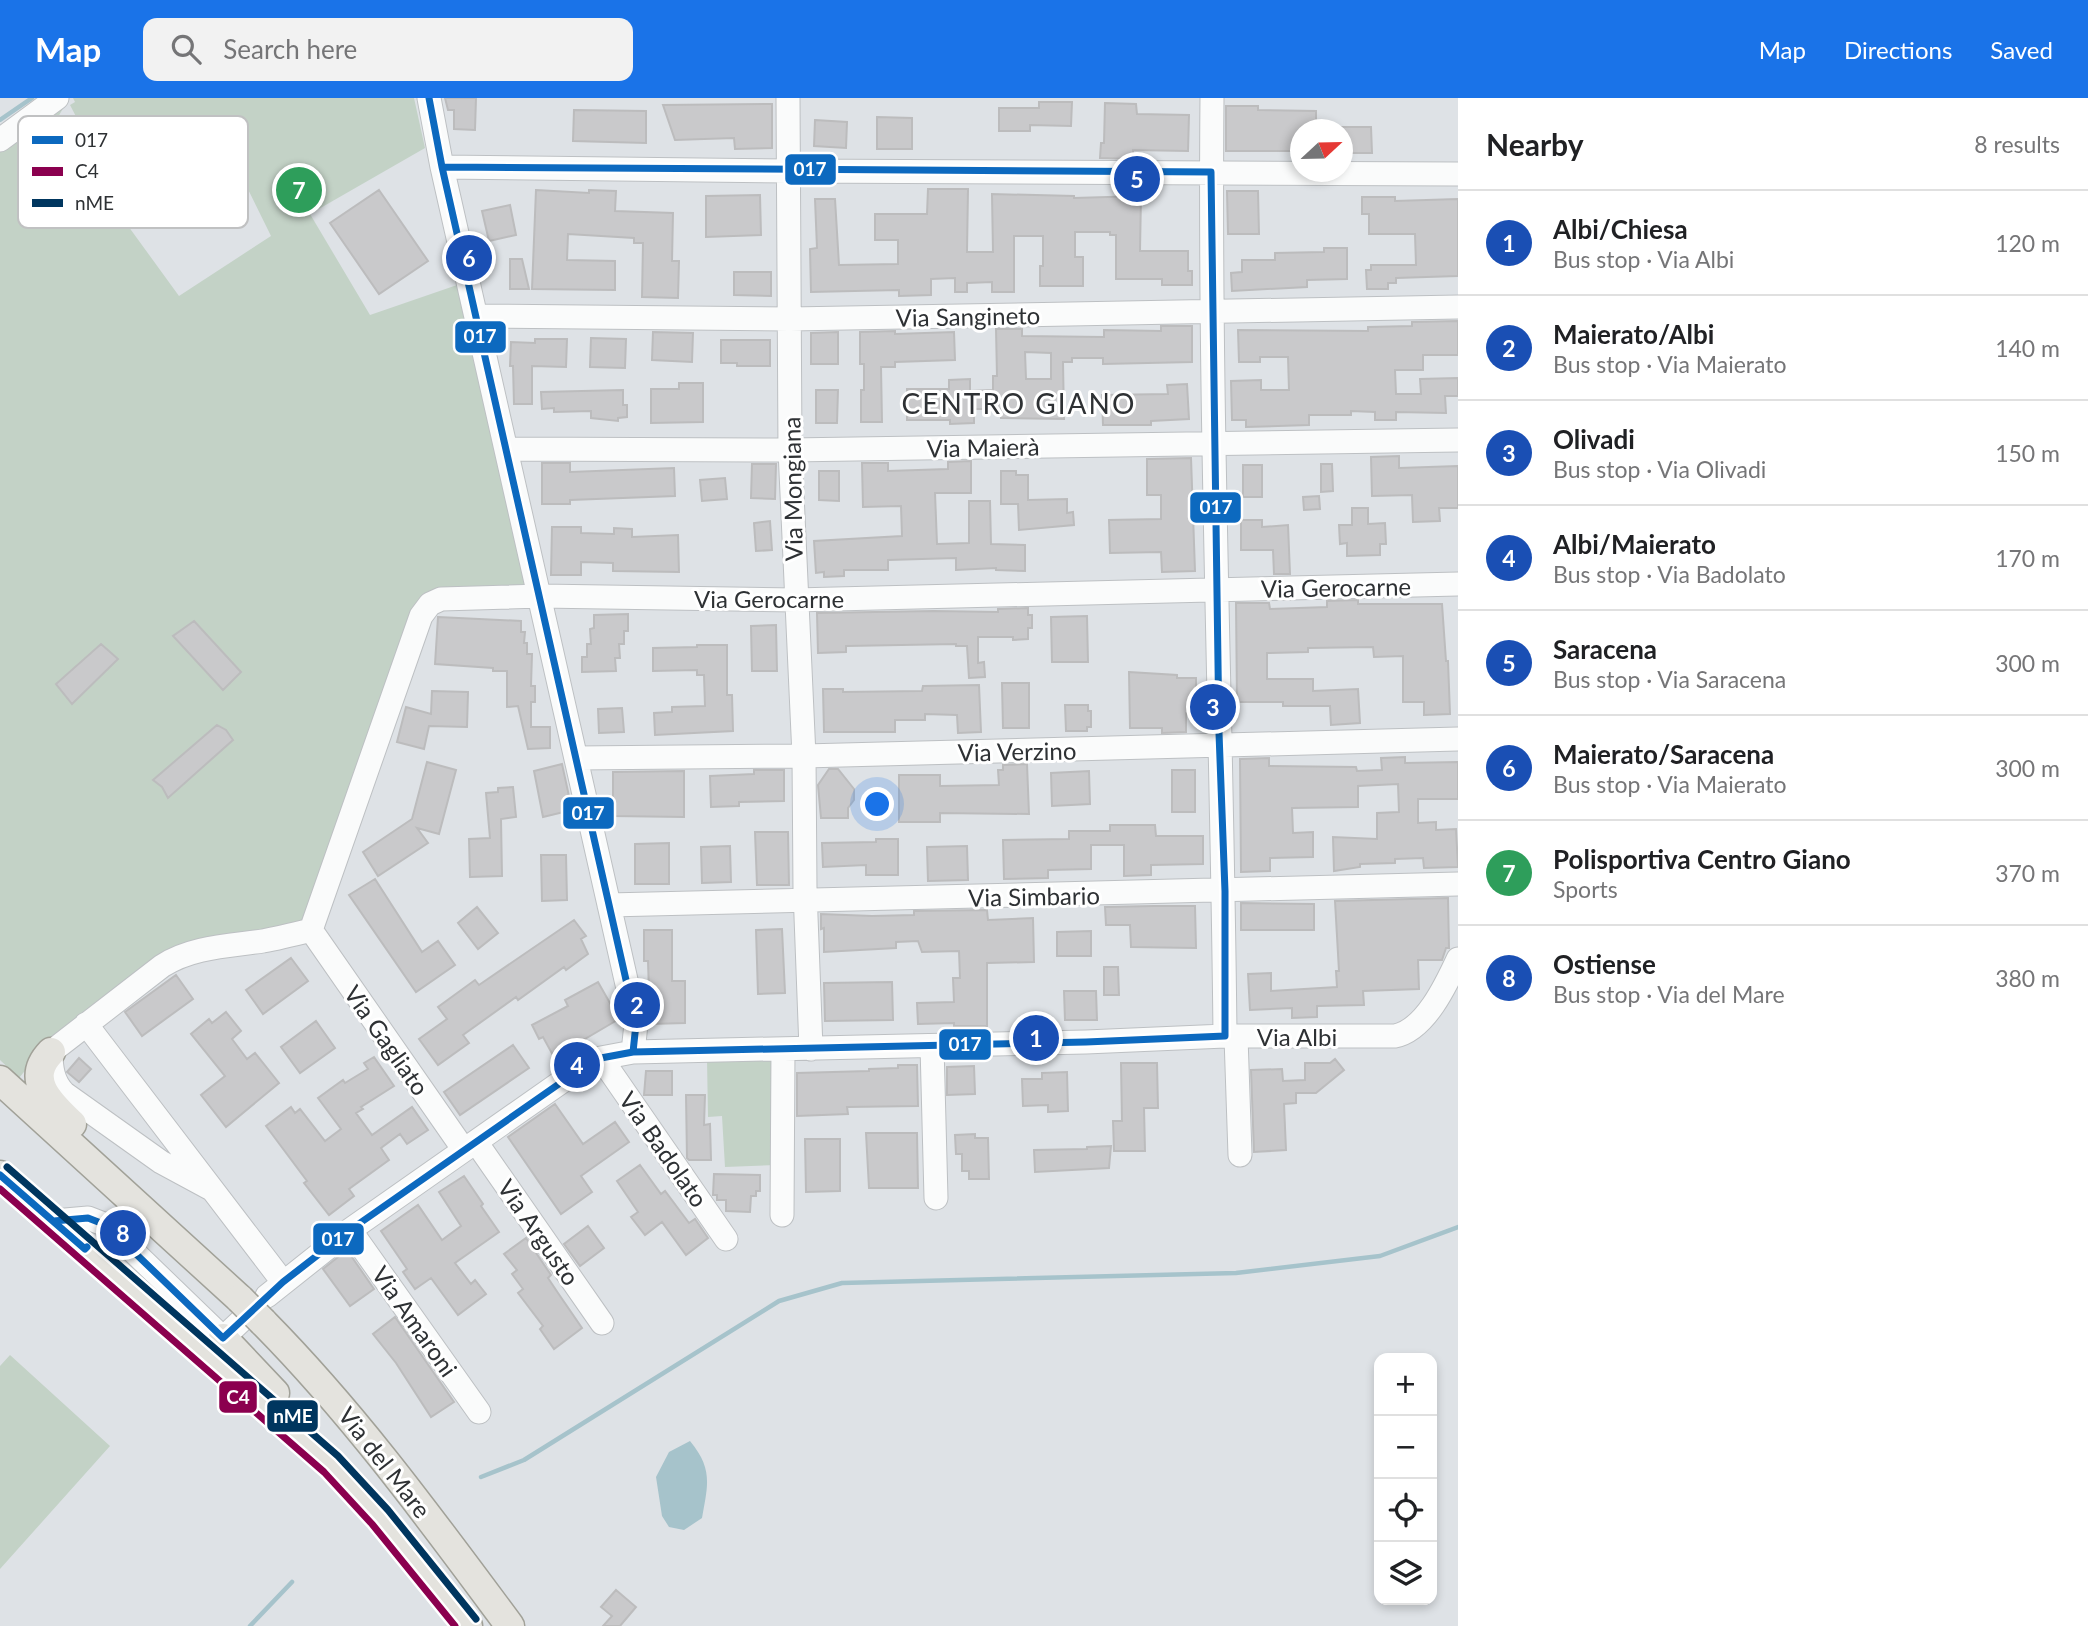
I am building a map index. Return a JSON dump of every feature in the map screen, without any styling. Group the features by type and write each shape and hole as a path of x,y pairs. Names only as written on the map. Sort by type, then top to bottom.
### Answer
{"main road":[{"path":"51,1052 42,1062 39,1073 40,1084 47,1097 112,1166 150,1217"},
{"name":"Via del Mare","path":"0,1080 253,1310 313,1374 367,1439 510,1626"},
{"path":"0,1175 331,1464"},
{"path":"253,1310 290,1410 331,1464 380,1517 468,1626"}],"street":[{"path":"33,116 57,98"},
{"path":"429,98 442,167 508,449 636,1024 633,1052"},
{"name":"Via Mongiana","path":"788,98 790,450 804,756 811,1049"},
{"path":"1212,98 1219,747 1231,1036 1240,1155"},
{"path":"0,140 18,127"},
{"path":"442,167 1458,174"},
{"name":"Via Sangineto","path":"477,316 790,319 1458,307"},
{"name":"Via Maierà","path":"508,449 790,450 1458,440"},
{"name":"Via Gerocarne","path":"311,930 423,612 430,604 441,599 541,596 795,600 1458,584"},
{"name":"Via Verzino","path":"576,758 804,756 1458,739"},
{"name":"Via Simbario","path":"609,905 1458,884"},
{"path":"211,1189 161,1161 64,1093 53,1075 51,1052 162,967 181,956 204,949 267,940 311,930"},
{"name":"Via Gagliato","path":"311,930 470,1146"},
{"name":"Via Albi","path":"601,1058 633,1052 1231,1036 1389,1036 1408,1032 1419,1024 1458,959"},
{"path":"86,1024 211,1189 253,1310"},
{"path":"932,1046 936,1198"},
{"path":"782,1216 783,1050"},
{"path":"253,1310 350,1230 566,1079 601,1058"},
{"name":"Via Badolato","path":"601,1058 726,1239"},
{"name":"Via Argusto","path":"470,1146 602,1322"},
{"path":"54,1222 77,1218 95,1220 106,1225 127,1247"},
{"name":"Via Amaroni","path":"350,1230 479,1412"},
{"path":"85,1249 103,1244 127,1247 253,1310"}],"green space":[{"path":"68,98 69,98 59,116 45,116"},
{"path":"73,98 414,98 425,148 310,214 370,315 460,284 529,587 429,595 305,924 163,952 46,1045 19,1078 0,1060 0,152 18,138 18,228 130,228 179,296 271,236 248,189 248,116 76,116 70,105 75,102"},
{"path":"776,1056 776,1165 725,1167 722,1116 708,1117 707,1059"},
{"path":"10,1355 110,1446 0,1569 0,1366"}],"water":[{"path":"690,1441 702,1460 707,1486 702,1518 684,1530 669,1527 662,1516 656,1477 669,1452"}],"building":[{"path":"445,98 476,98 475,130 454,129 454,110 448,110"},
{"path":"1039,102 1072,102 1071,126 1030,125 1030,131 999,131 999,108 1039,108"},
{"path":"1105,103 1136,104 1137,114 1189,115 1188,151 1133,150 1133,159 1100,158 1101,143 1104,143"},
{"path":"772,104 772,148 735,149 734,138 675,140 663,105"},
{"path":"1226,106 1258,106 1258,110 1316,111 1316,119 1290,119 1290,151 1226,151"},
{"path":"574,110 646,111 646,143 573,141"},
{"path":"877,117 912,118 912,149 877,149"},
{"path":"815,120 847,122 846,148 814,146"},
{"path":"1353,127 1371,127 1372,153 1353,153"},
{"path":"928,189 968,189 967,252 993,252 992,194 1074,198 1141,196 1140,251 1188,251 1188,271 1192,271 1192,285 1162,285 1162,279 1116,279 1116,235 1110,235 1110,232 1075,232 1075,257 1083,257 1083,286 1040,286 1043,236 1014,236 1014,292 992,292 992,282 967,283 967,292 955,292 955,278 931,279 931,295 899,296 899,290 811,292 810,249 817,248 815,199 835,199 839,265 898,264 898,240 875,240 875,214 927,214"},
{"path":"379,190 428,261 379,294 330,223"},
{"path":"536,190 589,193 589,190 616,191 615,211 673,213 672,261 679,261 678,298 642,297 643,243 634,243 634,238 568,234 567,260 615,261 615,290 532,289"},
{"path":"1227,191 1258,191 1259,234 1228,234"},
{"path":"760,195 761,235 706,237 706,196"},
{"path":"1362,197 1395,197 1395,201 1458,199 1458,276 1396,278 1396,283 1388,283 1388,289 1367,289 1366,270 1371,270 1371,265 1416,265 1415,234 1369,234 1369,214 1362,214"},
{"path":"510,205 516,235 489,241 482,211"},
{"path":"1324,248 1347,248 1347,279 1307,280 1307,287 1232,291 1231,273 1242,272 1242,260 1275,260 1275,253 1324,252"},
{"path":"510,259 522,259 529,289 510,289"},
{"path":"734,272 771,272 771,296 734,295"},
{"path":"1458,321 1458,355 1423,355 1423,370 1395,370 1396,394 1421,394 1420,379 1458,378 1458,396 1445,396 1446,413 1396,412 1396,420 1375,420 1375,412 1351,411 1351,415 1309,415 1309,425 1246,427 1246,420 1232,420 1231,381 1261,380 1261,390 1289,390 1288,357 1260,357 1260,362 1239,362 1238,330 1368,331 1368,327 1412,326 1412,322"},
{"path":"1161,326 1192,326 1192,362 1103,364 1103,358 1072,358 1072,362 1063,362 1064,419 1001,418 1001,409 974,409 974,423 907,420 907,389 949,389 949,380 970,379 970,391 993,390 993,376 997,376 996,329 1022,329 1022,336 1104,337 1104,330 1161,331","holes":["1025,352 1051,353 1051,379 1026,379"]},
{"path":"895,331 895,334 954,332 955,360 895,362 895,367 881,367 882,422 861,422 864,364 860,364 860,332"},
{"path":"653,332 693,333 692,362 652,360"},
{"path":"838,332 838,364 811,364 811,333"},
{"path":"591,338 626,339 625,368 590,367"},
{"path":"535,339 567,339 566,367 532,366 532,404 514,404 513,366 510,366 511,342 535,343"},
{"path":"721,340 770,340 770,366 721,363"},
{"path":"679,383 703,383 703,422 651,423 651,389 679,389"},
{"path":"1187,384 1189,419 1151,421 1151,425 1103,425 1102,395 1168,394 1167,385"},
{"path":"623,390 623,405 627,405 627,417 618,418 618,421 591,418 591,411 554,412 554,408 542,409 541,392"},
{"path":"816,390 838,390 837,423 816,423"},
{"path":"1399,456 1399,468 1458,466 1458,508 1439,508 1440,521 1413,522 1412,495 1372,496 1371,457"},
{"path":"1191,458 1195,571 1162,572 1161,552 1110,553 1109,520 1161,519 1161,495 1147,495 1147,459"},
{"path":"971,461 971,493 935,493 937,544 969,543 969,501 990,501 991,544 1025,545 1025,571 996,568 956,570 956,558 888,560 888,570 844,570 844,576 824,577 824,572 816,573 814,541 902,536 901,506 863,507 862,463 888,463 888,471 948,469 948,462"},
{"path":"542,463 570,463 570,472 674,468 675,496 570,500 570,504 542,504"},
{"path":"752,464 776,464 775,499 751,498"},
{"path":"1321,464 1332,464 1333,491 1321,492"},
{"path":"1243,465 1262,465 1262,497 1243,497"},
{"path":"819,471 839,471 839,501 819,500"},
{"path":"1001,471 1016,471 1016,475 1028,475 1028,500 1067,499 1067,513 1073,512 1074,525 1019,530 1018,504 1001,504"},
{"path":"725,478 727,499 702,501 700,480"},
{"path":"1319,496 1320,509 1304,510 1303,497"},
{"path":"1352,508 1368,508 1368,524 1385,523 1386,544 1380,544 1380,555 1347,556 1347,543 1340,544 1339,525 1352,525"},
{"path":"1241,520 1262,520 1262,527 1288,525 1290,574 1274,574 1273,550 1241,550"},
{"path":"770,521 772,550 756,551 754,523"},
{"path":"552,527 581,527 581,533 614,534 614,528 632,529 632,537 678,535 679,572 613,571 613,563 581,562 581,575 551,575"},
{"path":"1358,600 1358,604 1442,604 1450,714 1424,715 1424,702 1403,702 1403,656 1374,657 1373,647 1308,648 1308,652 1267,653 1267,679 1313,679 1313,691 1358,689 1360,723 1331,725 1330,706 1237,702 1236,603 1269,603 1270,609 1327,607 1327,601"},
{"path":"1028,608 1028,615 1032,615 1032,628 1028,628 1028,639 978,637 978,663 984,662 985,677 969,678 967,646 956,644 846,646 846,652 818,653 817,613 998,612 998,609"},
{"path":"628,614 628,631 624,631 624,644 619,644 620,658 615,658 616,671 582,672 582,657 587,657 587,644 591,644 590,629 594,628 594,615"},
{"path":"1087,616 1088,662 1052,662 1051,617"},
{"path":"438,617 521,621 527,654 532,654 531,686 535,686 535,702 531,702 531,727 550,727 550,748 528,749 518,706 507,707 507,671 435,664"},
{"path":"194,621 241,672 223,690 173,636"},
{"path":"776,625 777,671 752,671 751,626"},
{"path":"101,644 118,659 72,704 56,684"},
{"path":"727,645 727,695 732,695 733,731 655,735 654,713 672,712 672,707 705,706 704,675 697,675 697,670 653,671 653,648"},
{"path":"1129,672 1196,678 1193,713 1186,713 1186,732 1162,733 1162,728 1130,728"},
{"path":"1002,683 1029,683 1029,728 1003,728"},
{"path":"979,685 981,732 958,733 957,715 925,714 925,720 895,720 895,732 824,732 823,689 843,689 843,692 922,691 923,686"},
{"path":"432,691 468,692 467,727 429,726 424,749 397,742 406,707 431,714"},
{"path":"1065,705 1088,705 1088,711 1091,711 1091,727 1087,727 1087,731 1066,731"},
{"path":"622,708 624,732 599,733 598,709"},
{"path":"217,725 226,730 233,740 168,798 162,787 153,780"},
{"path":"1405,757 1405,763 1458,762 1458,799 1418,799 1418,823 1436,822 1436,830 1456,829 1458,867 1424,868 1423,858 1395,859 1395,863 1360,864 1360,867 1334,871 1333,837 1377,839 1377,813 1399,812 1398,784 1358,786 1358,807 1292,808 1293,833 1313,832 1313,857 1270,858 1270,871 1241,872 1240,759 1269,758 1269,766 1356,767 1357,771 1382,770 1381,758"},
{"path":"427,762 456,770 439,834 417,828 428,843 378,876 363,852 412,819"},
{"path":"562,764 572,810 543,817 534,771"},
{"path":"1027,764 1029,814 940,813 940,822 899,822 899,775 940,775 940,786 999,785 998,770 1003,770 1003,765"},
{"path":"829,769 838,769 854,789 854,800 848,808 848,818 821,818 818,785"},
{"path":"754,770 784,770 784,801 739,802 739,806 711,807 710,776 754,774"},
{"path":"1172,770 1195,770 1195,812 1172,812"},
{"path":"684,771 684,817 613,816 613,772"},
{"path":"1089,771 1090,804 1052,806 1051,773"},
{"path":"513,787 516,817 501,819 502,876 470,877 469,839 490,838 486,793 498,792 498,788"},
{"path":"1110,825 1155,825 1156,836 1203,836 1203,864 1151,865 1151,875 1124,876 1124,845 1091,845 1091,869 1048,870 1048,878 1004,879 1003,840 1069,839 1069,831 1110,831"},
{"path":"755,832 788,832 789,885 757,885"},
{"path":"876,839 898,839 898,875 866,875 866,865 823,867 822,843 876,842"},
{"path":"669,843 669,884 635,884 635,844"},
{"path":"730,846 731,882 702,883 701,847"},
{"path":"967,846 968,880 928,881 927,847"},
{"path":"541,855 566,855 567,900 542,901"},
{"path":"375,879 422,952 438,941 455,965 416,992 349,895"},
{"path":"1448,898 1449,948 1446,948 1442,960 1418,960 1419,989 1363,991 1364,1005 1317,1006 1317,1017 1292,1018 1292,1008 1250,1010 1248,974 1271,973 1271,991 1337,987 1336,971 1339,971 1335,901"},
{"path":"1241,903 1314,904 1314,930 1241,930"},
{"path":"1195,906 1196,948 1131,947 1130,925 1106,925 1105,907"},
{"path":"477,907 498,933 478,949 458,923"},
{"path":"987,910 988,920 1033,918 1034,962 987,963 987,1026 918,1024 917,1003 954,1002 953,978 960,978 959,951 922,952 918,941 896,942 896,948 824,952 821,914 914,915 914,911"},
{"path":"574,920 586,936 581,939 588,954 566,970 564,967 518,1000 516,997 463,1035 469,1043 438,1065 419,1039 447,1019 438,1007 475,980 479,985"},
{"path":"782,929 785,993 758,994 756,930"},
{"path":"644,930 672,930 672,981 685,981 685,1023 650,1024"},
{"path":"1091,931 1091,956 1057,956 1057,932"},
{"path":"291,958 308,981 263,1014 246,990"},
{"path":"1104,967 1118,967 1119,995 1104,995"},
{"path":"176,975 193,999 142,1036 125,1012"},
{"path":"598,982 619,1019 554,1057 543,1037 539,1039 532,1025 568,1006 565,1000"},
{"path":"892,982 893,1020 825,1021 824,983"},
{"path":"1064,991 1096,991 1097,1020 1065,1020"},
{"path":"226,1012 241,1031 232,1039 247,1059 255,1053 279,1083 226,1127 201,1095 225,1076 191,1034 209,1019 212,1023"},
{"path":"316,1021 335,1048 300,1073 281,1047"},
{"path":"513,1045 529,1068 460,1115 444,1092"},
{"path":"374,1057 394,1086 356,1113 372,1135 412,1107 428,1130 407,1144 400,1134 381,1148 389,1160 349,1189 354,1196 329,1215 266,1126 291,1107 295,1113 300,1109 325,1141 341,1129 318,1098 343,1080 345,1083 368,1069 364,1063"},
{"path":"79,1058 91,1069 79,1082 67,1072"},
{"path":"1335,1059 1344,1070 1316,1093 1296,1093 1296,1103 1284,1104 1286,1150 1254,1152 1251,1070 1282,1069 1283,1081 1305,1080 1305,1063 1330,1063"},
{"path":"1121,1063 1157,1063 1158,1108 1144,1108 1145,1151 1114,1151 1113,1121 1122,1121"},
{"path":"898,1065 917,1065 918,1106 847,1107 848,1114 797,1116 797,1073 869,1071 898,1068"},
{"path":"974,1066 975,1094 947,1095 947,1067"},
{"path":"646,1071 672,1071 672,1095 644,1095"},
{"path":"1067,1072 1068,1111 1048,1112 1048,1105 1023,1106 1022,1079 1042,1079 1042,1073"},
{"path":"686,1095 705,1095 704,1125 710,1124 711,1160 687,1158"},
{"path":"555,1104 583,1144 615,1122 629,1142 581,1176 592,1192 561,1214 508,1137"},
{"path":"866,1133 917,1133 918,1188 869,1188"},
{"path":"975,1134 975,1138 988,1138 989,1179 969,1179 969,1171 962,1171 962,1154 956,1154 955,1135"},
{"path":"805,1139 840,1139 840,1191 806,1192"},
{"path":"1111,1146 1109,1168 1035,1172 1034,1150"},
{"path":"640,1165 661,1194 665,1191 689,1223 695,1219 708,1238 686,1255 662,1222 645,1235 631,1217 638,1212 617,1181"},
{"path":"714,1174 760,1175 760,1191 756,1191 756,1196 751,1196 750,1212 726,1211 726,1200 717,1200 717,1195 713,1195"},
{"path":"464,1176 499,1232 455,1263 471,1284 475,1280 486,1294 458,1315 431,1278 415,1289 403,1272 407,1269 381,1231 418,1205 442,1240 461,1226 439,1192"},
{"path":"588,1226 604,1248 580,1266 564,1244"},
{"path":"526,1238 551,1275 548,1278 582,1328 554,1349 540,1329 543,1326 518,1293 523,1289 512,1274 517,1270 504,1254"},
{"path":"347,1250 374,1289 350,1306 323,1269"},
{"path":"395,1317 454,1402 431,1417 396,1363 373,1334"},
{"path":"616,1590 636,1607 620,1626 603,1626 612,1616 601,1607"}],"waterway":[{"path":"0,120 32,98"},
{"path":"481,1477 524,1460 779,1301 842,1283 1236,1273 1380,1256 1458,1227"},
{"path":"250,1626 292,1582"}],"transit line":[{"name":"017","path":"429,98 442,167 636,1024 633,1052"},
{"name":"017","path":"54,1221 88,1218 106,1225 223,1338 283,1282 350,1230 566,1079 601,1058 633,1052 1086,1042 1225,1036 1225,891 1219,733 1211,172 442,167"},
{"name":"nME","path":"7,1167 338,1456 388,1510 476,1619"},
{"name":"017","path":"0,1175 85,1249 87,1247"},
{"name":"C4","path":"0,1189 324,1472 372,1524 455,1626"}],"place":[{"name":"Saracena","path":"1137,179"},
{"name":"Polisportiva Centro Giano","path":"299,190"},
{"name":"Maierato/Saracena","path":"469,258"},
{"name":"Olivadi","path":"1213,707"},
{"name":"Maierato/Albi","path":"637,1005"},
{"name":"Albi/Chiesa","path":"1036,1038"},
{"name":"Albi/Maierato","path":"577,1065"},
{"name":"Ostiense","path":"123,1233"}],"district":[{"name":"CENTRO GIANO","path":"1019,403"}]}
